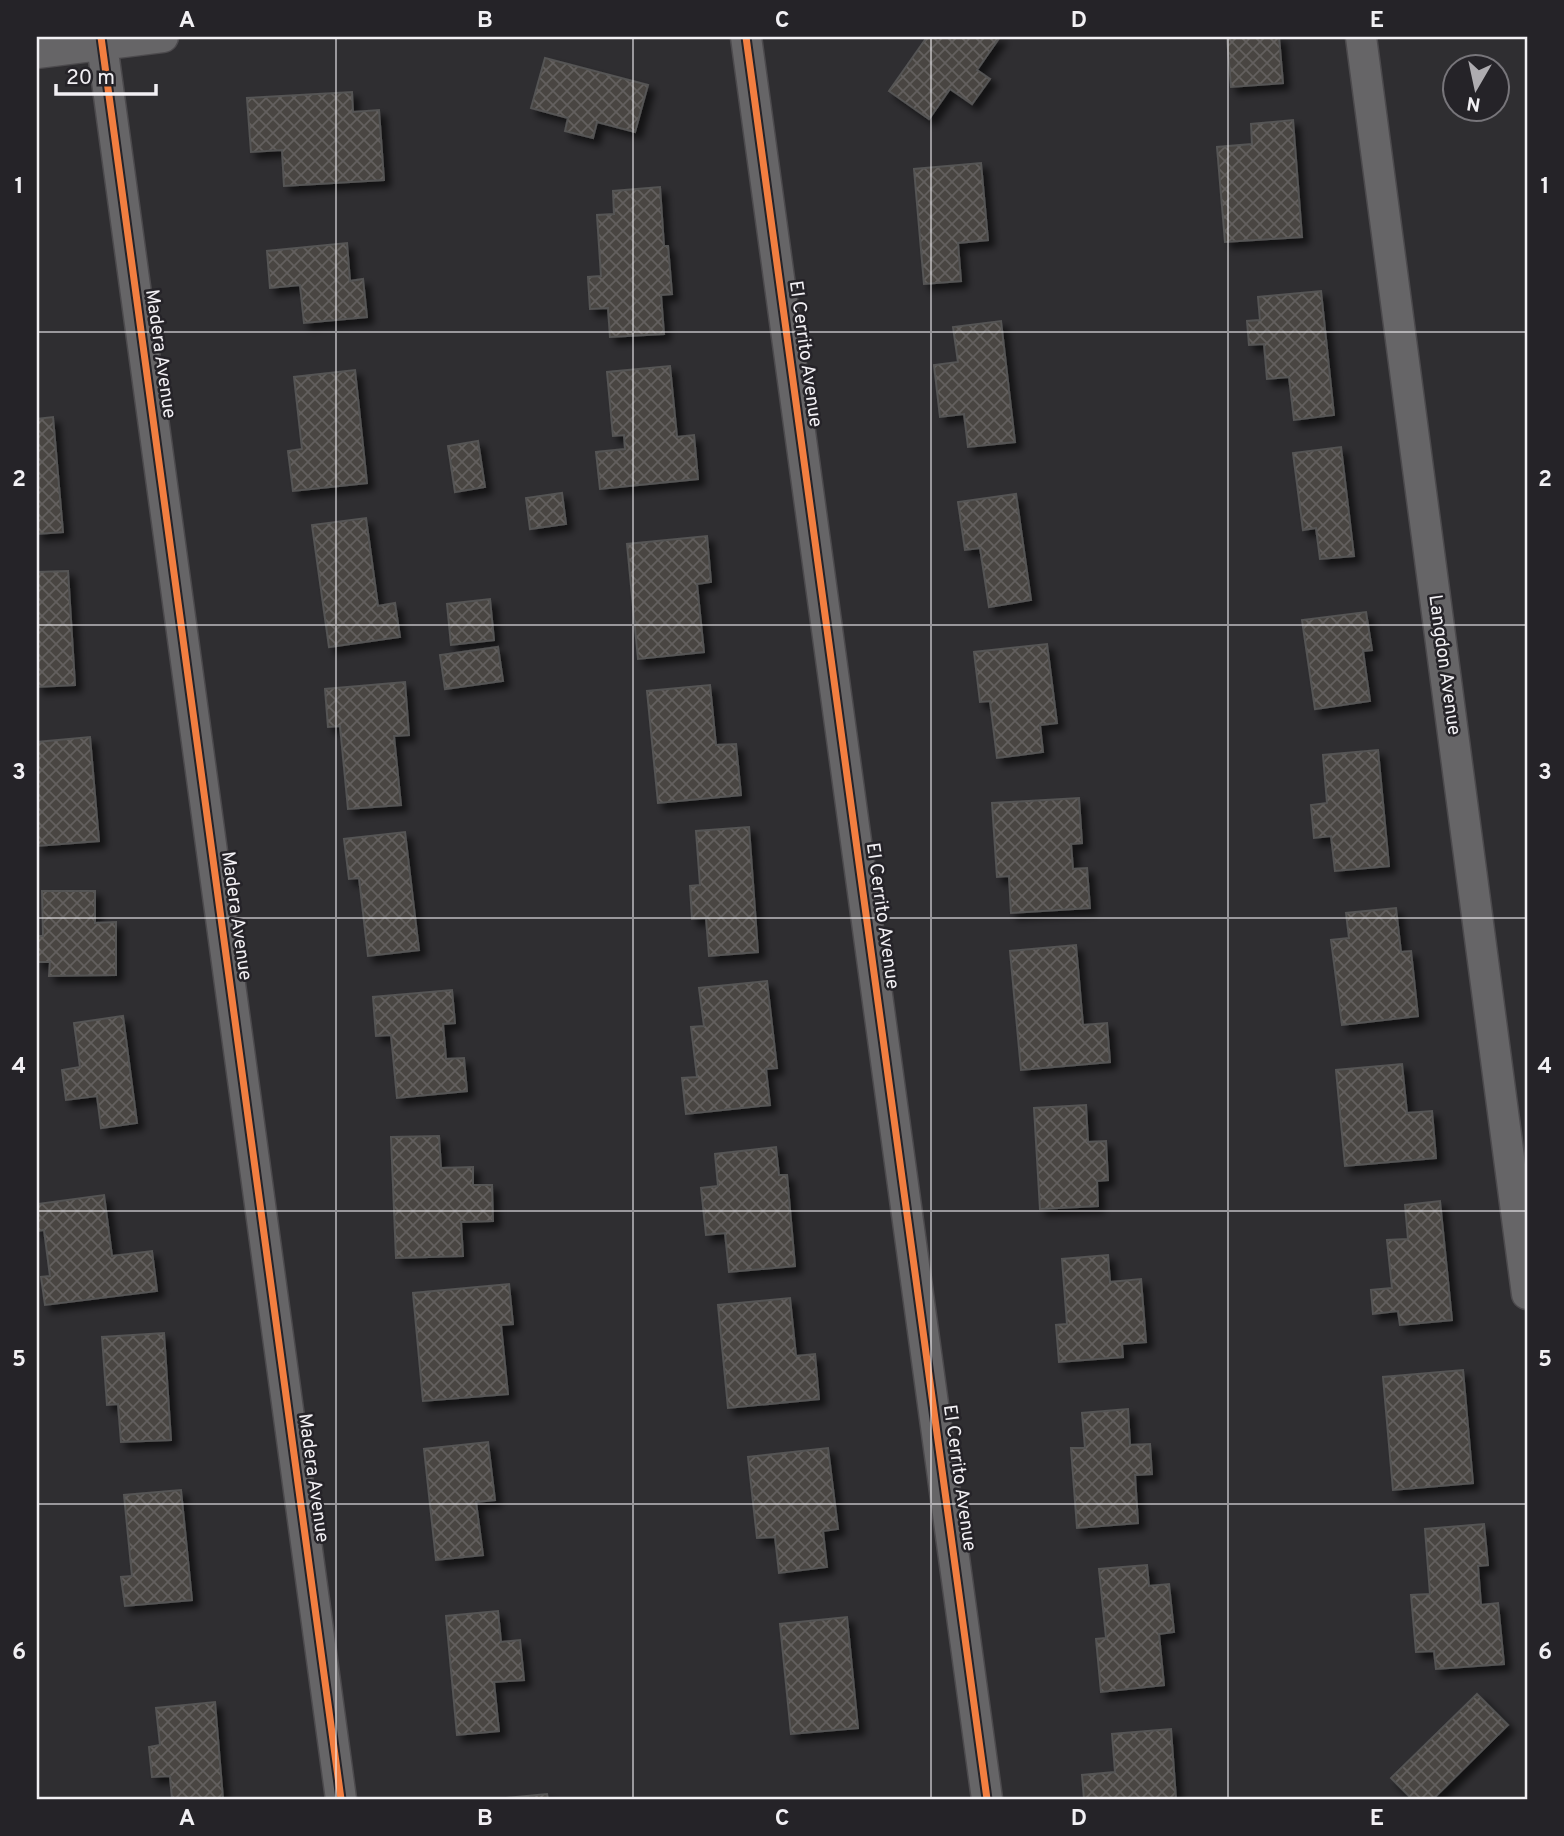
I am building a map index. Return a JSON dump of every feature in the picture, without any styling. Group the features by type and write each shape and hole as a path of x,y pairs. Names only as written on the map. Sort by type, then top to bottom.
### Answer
{"street":[{"path":"37,53 101,41 163,37"},
{"name":"El Cerrito Avenue","path":"746,37 987,1799"},
{"name":"Langdon Avenue","path":"1361,37 1527,1294"},
{"name":"Madera Avenue","path":"101,41 341,1799"}],"building":[{"path":"927,37 1000,37 977,70 990,79 972,104 950,89 929,119 889,91"},
{"path":"1227,37 1279,37 1283,83 1231,87"},
{"path":"545,58 648,85 635,132 597,122 593,138 565,131 568,118 531,108"},
{"path":"352,92 353,112 379,110 384,180 284,186 282,150 251,152 247,98"},
{"path":"1293,120 1302,237 1225,242 1217,147 1252,144 1251,124"},
{"path":"981,163 988,240 958,243 961,281 924,284 914,169"},
{"path":"660,187 664,246 668,246 672,294 661,295 664,334 610,337 608,308 590,309 588,277 601,276 597,215 614,214 613,191"},
{"path":"347,243 350,281 363,279 367,317 304,323 300,285 270,288 267,251"},
{"path":"1321,291 1334,415 1294,420 1289,377 1267,379 1264,344 1249,345 1247,321 1260,320 1258,297"},
{"path":"1001,321 1015,442 968,447 964,414 940,417 934,365 958,362 953,327"},
{"path":"670,366 677,437 694,435 698,479 600,489 596,452 625,449 624,435 613,436 607,372"},
{"path":"355,370 367,483 293,491 288,451 302,449 294,377"},
{"path":"53,417 63,532 37,534 37,419"},
{"path":"478,441 485,487 455,492 448,446"},
{"path":"1341,447 1354,556 1320,559 1316,528 1303,530 1293,453"},
{"path":"562,493 566,524 530,529 526,498"},
{"path":"1016,494 1031,600 989,607 980,548 965,550 958,502"},
{"path":"366,518 378,606 395,603 400,637 329,647 312,525"},
{"path":"707,536 711,582 697,584 704,652 638,659 627,544"},
{"path":"68,571 75,685 37,687 37,572"},
{"path":"490,599 494,640 451,645 447,604"},
{"path":"1366,612 1372,650 1363,651 1370,701 1315,709 1302,620"},
{"path":"1047,644 1057,723 1040,725 1043,752 997,758 990,701 980,702 974,652"},
{"path":"498,647 503,681 445,689 440,655"},
{"path":"405,682 409,735 394,736 401,805 348,809 340,726 328,727 325,689"},
{"path":"710,685 716,745 736,744 741,795 658,803 647,691"},
{"path":"90,737 99,841 37,846 37,742"},
{"path":"1378,750 1389,866 1335,871 1331,836 1314,838 1311,805 1327,803 1323,755"},
{"path":"1079,798 1082,843 1071,844 1073,869 1087,868 1090,908 1011,913 1009,876 997,877 992,803"},
{"path":"749,827 758,952 709,956 706,918 692,919 690,886 700,885 696,831"},
{"path":"405,832 419,950 368,956 359,878 349,879 344,839"},
{"path":"42,891 95,891 95,923 116,922 116,975 49,976 50,962 37,962 37,936 43,936"},
{"path":"1396,908 1401,952 1411,951 1418,1016 1342,1025 1331,940 1349,938 1346,913"},
{"path":"1076,945 1083,1025 1107,1023 1110,1062 1021,1070 1010,951"},
{"path":"767,981 777,1068 766,1069 770,1105 686,1114 682,1078 697,1077 691,1027 704,1026 699,988"},
{"path":"452,990 455,1023 443,1024 446,1059 464,1058 467,1091 397,1098 391,1035 376,1036 373,997"},
{"path":"123,1016 137,1123 101,1128 97,1096 66,1100 62,1070 80,1067 74,1023"},
{"path":"1402,1064 1407,1113 1432,1111 1436,1158 1345,1166 1336,1070"},
{"path":"1086,1105 1088,1142 1106,1141 1108,1180 1097,1181 1098,1206 1040,1209 1034,1108"},
{"path":"439,1136 441,1168 473,1167 473,1185 492,1185 493,1221 461,1222 463,1256 396,1258 391,1137"},
{"path":"776,1147 779,1175 787,1175 795,1266 729,1272 725,1233 706,1235 701,1188 718,1186 715,1154"},
{"path":"104,1195 112,1256 152,1251 157,1291 45,1305 41,1277 50,1276 44,1230 37,1231 37,1204"},
{"path":"1440,1201 1452,1320 1400,1325 1398,1311 1373,1314 1371,1290 1392,1288 1387,1240 1408,1239 1405,1205"},
{"path":"1108,1255 1110,1282 1141,1279 1146,1342 1122,1344 1123,1357 1059,1362 1056,1325 1067,1324 1062,1259"},
{"path":"509,1284 513,1324 501,1325 508,1394 423,1401 413,1293"},
{"path":"790,1298 796,1356 815,1354 819,1399 728,1408 718,1305"},
{"path":"164,1333 171,1440 121,1442 118,1404 107,1405 102,1337"},
{"path":"1463,1370 1473,1483 1393,1490 1383,1377"},
{"path":"1128,1409 1130,1445 1150,1444 1152,1474 1135,1475 1138,1523 1077,1528 1071,1448 1085,1448 1082,1413"},
{"path":"488,1442 495,1500 476,1502 483,1555 436,1560 424,1449"},
{"path":"828,1448 838,1529 823,1531 827,1567 779,1573 775,1537 757,1538 748,1457"},
{"path":"181,1490 192,1600 125,1606 121,1577 132,1576 124,1495"},
{"path":"1484,1524 1488,1565 1478,1566 1481,1605 1498,1603 1504,1664 1436,1669 1434,1651 1416,1652 1411,1595 1430,1594 1425,1529"},
{"path":"1147,1565 1149,1586 1169,1584 1174,1632 1159,1634 1164,1685 1101,1692 1096,1639 1106,1638 1099,1569"},
{"path":"498,1611 501,1642 520,1640 524,1680 494,1682 499,1731 457,1735 446,1616"},
{"path":"847,1617 858,1728 791,1734 780,1624"},
{"path":"1477,1694 1508,1725 1433,1799 1412,1799 1391,1778"},
{"path":"215,1702 223,1799 172,1799 170,1776 152,1777 149,1747 160,1745 156,1708"},
{"path":"1171,1729 1176,1799 1084,1799 1082,1775 1115,1772 1112,1734"},
{"path":"547,1794 548,1799 495,1799"}],"cycle path":[{"path":"101,37 341,1799"},
{"path":"746,37 987,1799"}]}
